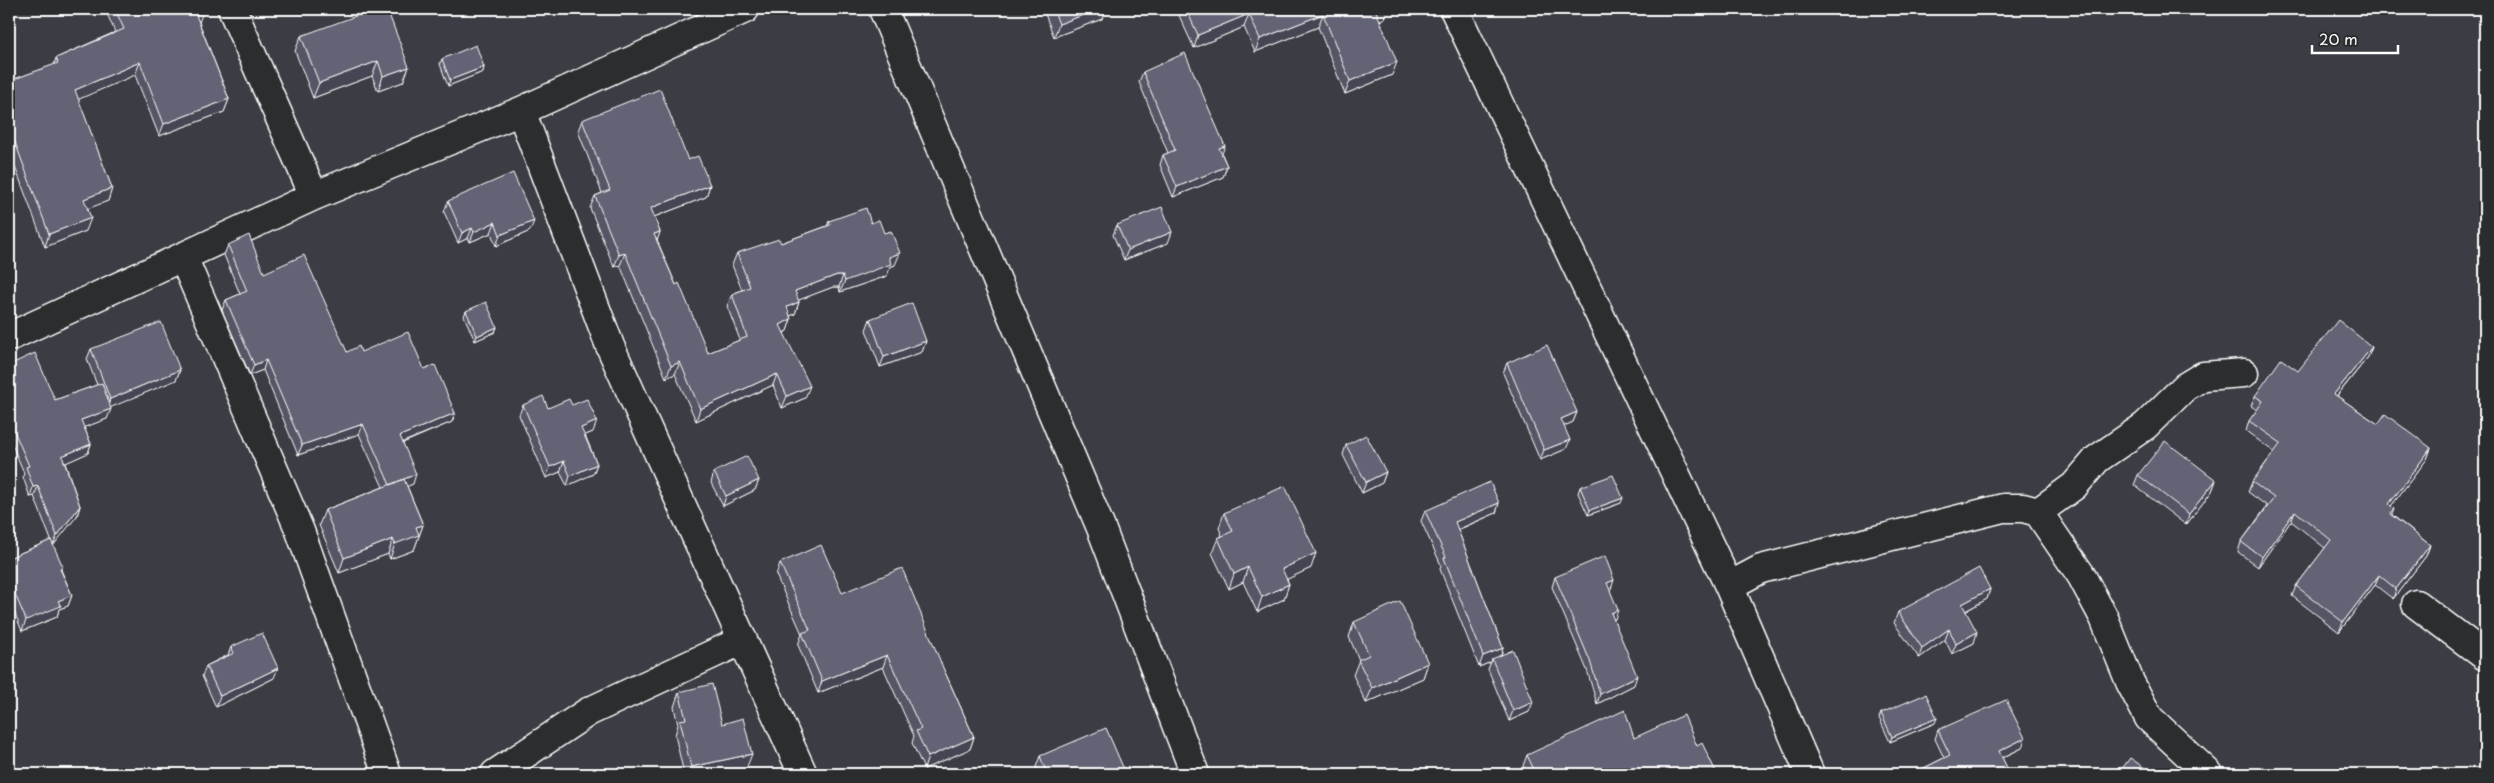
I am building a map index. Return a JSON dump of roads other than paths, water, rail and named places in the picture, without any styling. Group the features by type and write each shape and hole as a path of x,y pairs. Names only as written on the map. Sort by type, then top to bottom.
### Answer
{"street":[{"path":"232,9 314,196"},
{"path":"9,337 314,196 521,111 745,9"},
{"path":"882,9 1100,528 1194,774"},
{"path":"1454,9 1729,586 1810,774"},
{"path":"521,111 610,346 803,774"},
{"path":"183,257 300,531 387,774"},
{"path":"2038,512 2074,486 2097,460 2145,426 2185,387 2203,376 2244,373"},
{"path":"1729,586 1761,569 1975,514 2003,508 2023,508 2038,512 2081,576 2104,618 2130,682 2149,718 2209,774"},
{"path":"2416,604 2485,656"},
{"path":"495,774 588,712 743,640"}]}
